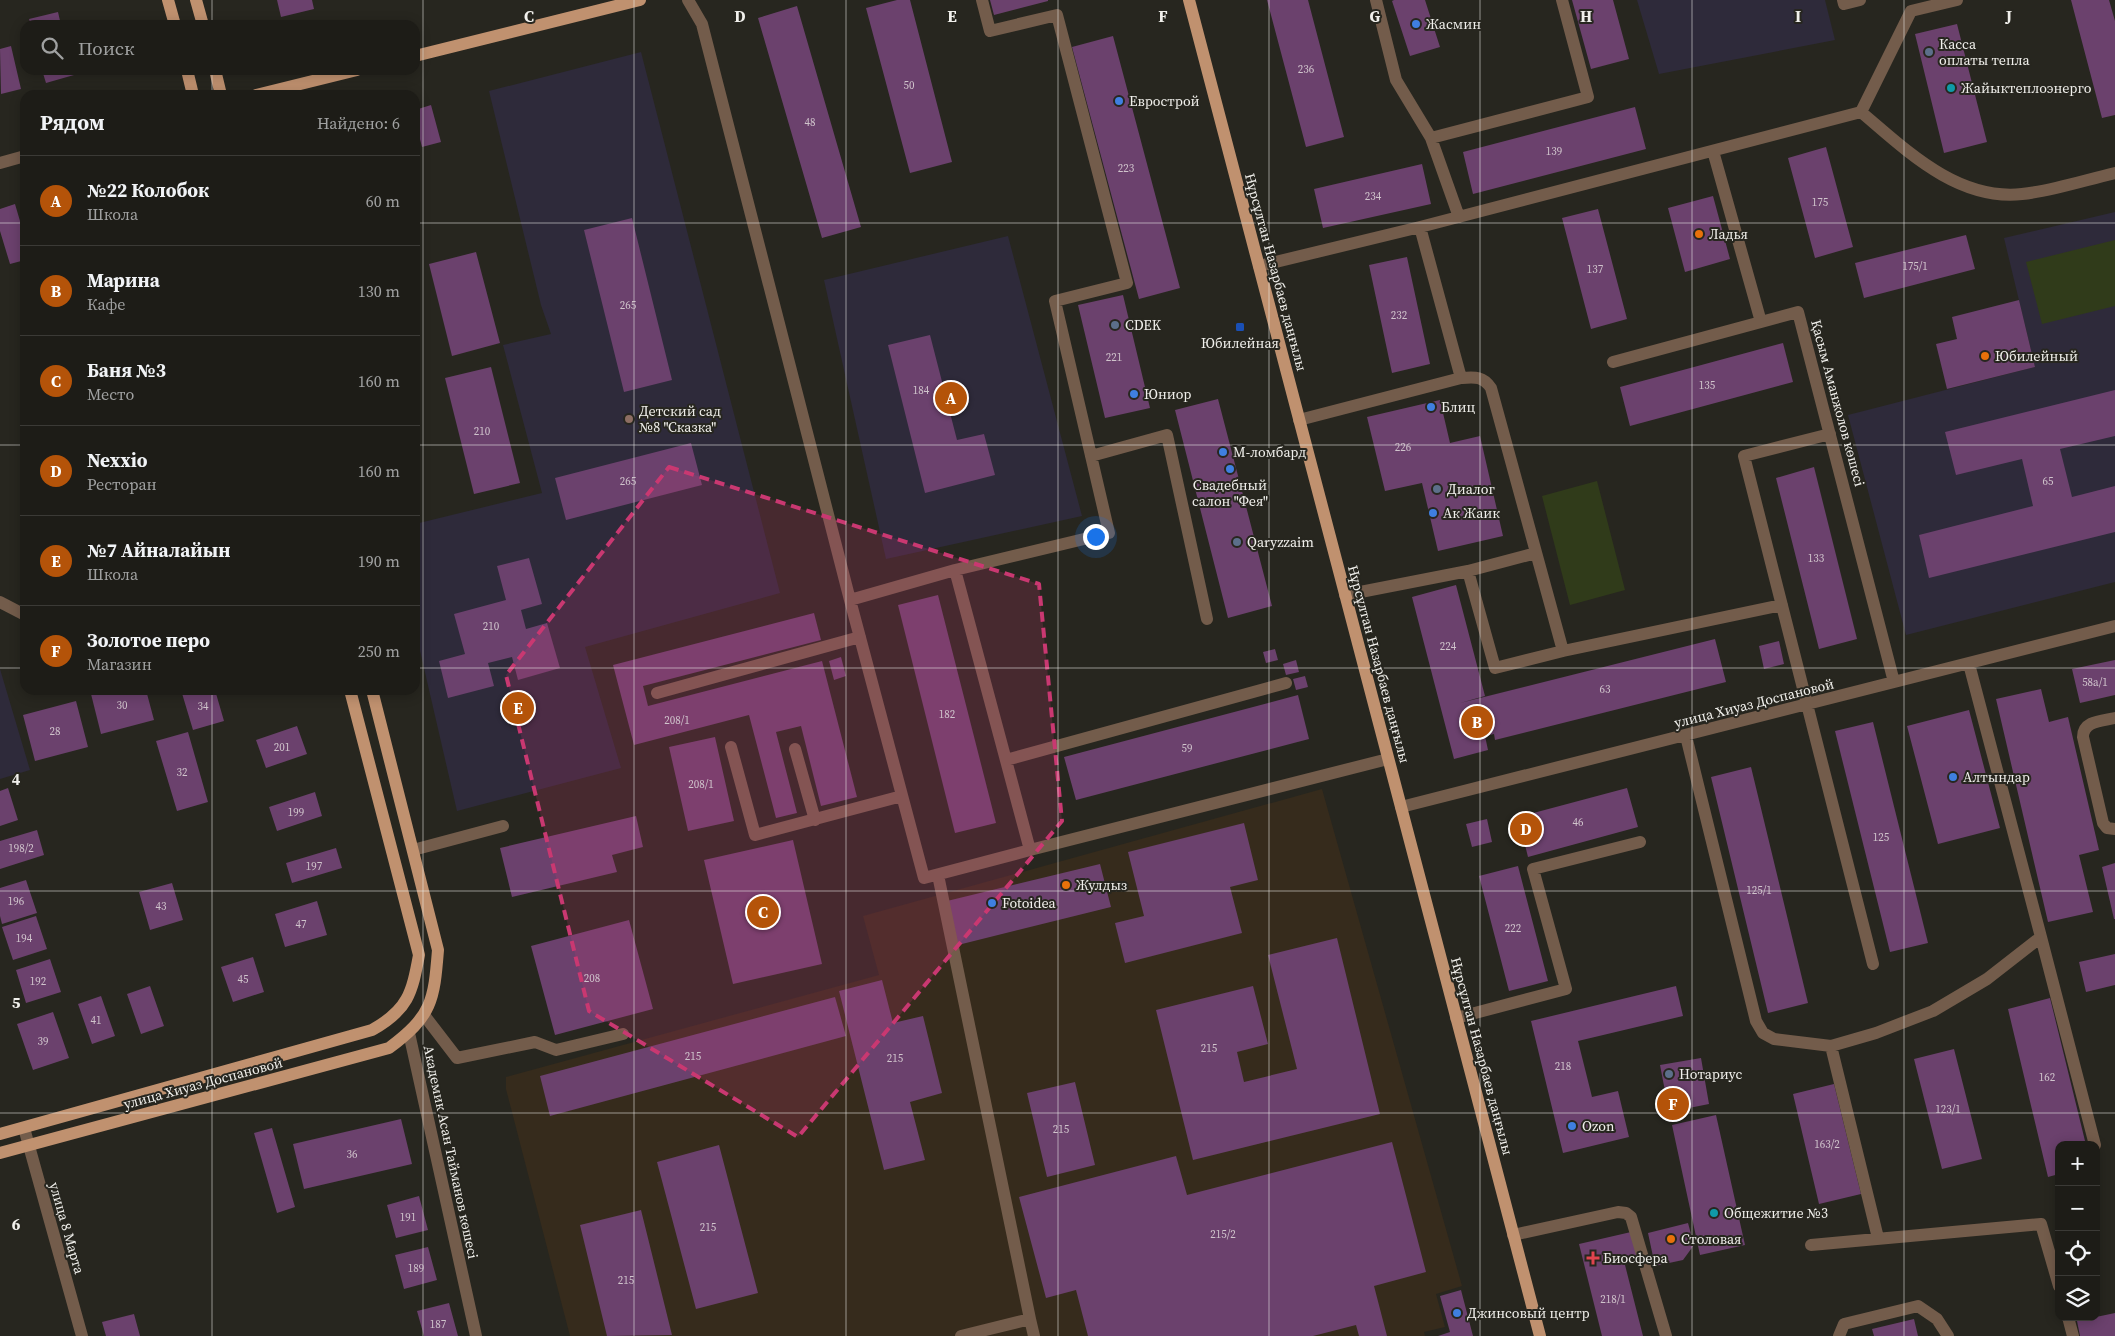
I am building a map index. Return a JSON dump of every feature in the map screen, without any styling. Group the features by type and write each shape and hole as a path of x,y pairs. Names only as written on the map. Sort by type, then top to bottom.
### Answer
{"main road":[{"path":"168,0 174,20"},
{"path":"196,0 202,20"},
{"path":"420,55 640,0"},
{"name":"Нұрсұлтан Назарбаев даңғылы","path":"1189,0 1540,1336"},
{"path":"188,75 192,90"},
{"path":"216,75 220,90"},
{"path":"276,90 337,75"},
{"name":"улица Хиуаз Доспановой","path":"0,1134 372,1030 399,1012 414,985 418,954 351,695"},
{"name":"Академик Асан Тайманов көшесі","path":"373,695 438,950 434,992 424,1015 409,1033"},
{"name":"улица Хиуаз Доспановой","path":"0,1153 363,1056 389,1048 409,1033"}],"street":[{"path":"688,0 702,24 850,600 924,878 1388,758"},
{"path":"850,600 955,570 1109,532 1055,301 1128,283 1057,14 990,31 982,0"},
{"path":"1376,0 1396,80 1431,138 1459,217"},
{"path":"1431,138 1588,97 1562,0"},
{"path":"1843,0 1844,4 1860,0"},
{"path":"1259,266 1420,227 1861,112 1911,11 1958,0"},
{"path":"1861,112 1923,164 1959,183 1992,193 2022,194 2115,174"},
{"path":"1613,362 1762,322 1713,150"},
{"path":"0,163 20,157"},
{"path":"1420,227 1461,378"},
{"name":"Қасым Аманжолов көшесі","path":"1762,322 1798,312 1894,682"},
{"path":"1299,420 1461,378 1477,376 1486,380 1491,388 1563,651"},
{"path":"1830,434 1744,456 1873,964"},
{"path":"1091,456 1167,436 1207,619"},
{"path":"1345,595 1468,571 1536,553"},
{"path":"955,570 1030,850"},
{"path":"1468,571 1495,668 1563,651 1782,605"},
{"path":"0,602 20,612"},
{"name":"улица Хиуаз Доспановой","path":"1401,807 2115,626"},
{"path":"657,693 860,637"},
{"path":"1969,664 2093,1141"},
{"path":"1006,760 1286,683"},
{"path":"2115,718 2088,724 2083,730 2083,738 2103,823 2107,828 2115,829"},
{"path":"1686,736 1756,1021 1763,1033 1774,1039 1830,1046 1876,1033 1933,1010 1987,979 2041,937"},
{"path":"731,748 755,834 902,796"},
{"path":"795,749 815,820"},
{"path":"413,850 503,826"},
{"path":"1456,1018 1566,989 1533,869 1640,842"},
{"path":"938,874 1034,1336"},
{"path":"424,1015 457,1058 535,1042 556,1050 623,1034"},
{"name":"Академик Асан Тайманов көшесі","path":"409,1033 476,1336"},
{"path":"1830,1046 1878,1238"},
{"name":"улица 8 Марта","path":"24,1128 82,1336"},
{"path":"1513,1235 1618,1212 1631,1216 1666,1336"},
{"path":"1811,1245 2041,1224 2056,1276"},
{"path":"1839,1336 1844,1324 1918,1306 1938,1319 1948,1336"},
{"path":"961,1336 1030,1319"},
{"path":"2069,1321 2073,1336"}],"highlighted area":[{"path":"669,467 1039,584 1062,821 798,1137 589,1011 506,675"}],"shaded area":[{"path":"1637,0 1825,0 1835,40 1659,74"},
{"name":"Детский сад №8 \"Сказка\"","path":"641,52 780,593 585,647 621,768 457,811 420,651 420,523 542,493 503,345 551,334 541,305 489,91"},
{"path":"2115,212 2115,582 1906,635 1848,415 2035,367 2004,238"},
{"path":"1008,236 1082,516 886,559 824,280"},
{"path":"0,669 30,770 0,779"},
{"path":"1322,789 1462,1286 1436,1294 1445,1327 1424,1332 1425,1336 570,1336 506,1089 506,1077 879,975 863,916"}],"green space":[{"path":"2115,240 2115,306 2042,324 2026,262"},
{"path":"1597,481 1625,590 1570,605 1542,496"}],"building":[{"path":"277,0 312,0 314,9 281,17"},
{"path":"897,0 910,0 952,162 910,173 866,8"},
{"path":"990,0 1048,0 1048,1 994,15"},
{"path":"1267,0 1308,0 1344,137 1306,147"},
{"name":"Жасмин","path":"1425,0 1440,47 1410,56 1392,1"},
{"path":"1572,0 1613,0 1629,59 1591,69"},
{"path":"2071,0 2109,0 2115,21 2115,115 2102,118"},
{"path":"797,6 861,227 822,238 758,18"},
{"path":"58,12 60,20 29,20"},
{"name":"Жайыктеплоэнерго","path":"1957,24 1987,142 1944,153 1915,34"},
{"path":"1113,36 1180,288 1139,299 1072,47"},
{"path":"11,46 21,89 1,94 0,49"},
{"path":"44,75 74,75 46,83"},
{"path":"431,105 441,142 422,147 420,139 420,108"},
{"path":"1635,107 1646,149 1473,194 1463,152"},
{"path":"1826,147 1853,247 1815,258 1788,158"},
{"path":"1422,164 1431,204 1323,228 1314,189"},
{"name":"Ладья","path":"1713,196 1730,259 1685,272 1668,208"},
{"path":"15,204 20,221 20,261 10,264 0,231 0,209"},
{"path":"1598,209 1627,319 1591,329 1562,218"},
{"path":"632,218 672,380 624,392 584,230"},
{"path":"1966,235 1975,269 1864,298 1855,263"},
{"path":"476,252 500,343 452,356 429,264"},
{"path":"1407,257 1430,364 1392,373 1369,265"},
{"path":"1123,295 1150,408 1105,418 1078,305"},
{"name":"Юбилейный","path":"2019,300 2035,367 1947,389 1936,344 1957,339 1952,317"},
{"path":"930,335 957,440 984,434 995,475 925,493 888,345"},
{"path":"1783,343 1793,382 1630,426 1620,387"},
{"path":"491,367 520,483 474,494 445,378"},
{"path":"2115,390 2115,436 2060,449 2072,497 2115,486 2115,532 1929,578 1919,535 2033,506 2022,459 1956,475 1945,432"},
{"path":"1218,399 1272,606 1228,618 1175,410"},
{"path":"1440,400 1450,443 1480,436 1503,536 1438,551 1422,483 1385,491 1367,417"},
{"path":"691,443 702,485 566,520 555,478"},
{"path":"1814,467 1857,639 1819,649 1776,478"},
{"path":"529,558 542,604 521,610 526,629 547,623 560,668 518,680 512,657 488,663 494,686 448,698 439,661 465,654 454,614 506,600 497,566"},
{"path":"1456,585 1485,696 1460,703 1715,639 1726,682 1495,740 1494,734 1485,736 1488,750 1454,759 1412,597"},
{"path":"938,595 996,823 955,833 898,605"},
{"path":"814,613 821,640 643,686 648,706 822,661 857,797 821,806 801,726 776,732 797,813 776,818 749,715 634,745 613,665"},
{"path":"1779,641 1784,664 1764,669 1759,646"},
{"path":"1275,649 1278,660 1266,663 1263,652"},
{"path":"841,657 846,676 834,680 829,661"},
{"path":"1296,660 1299,672 1286,675 1283,664"},
{"path":"2115,660 2115,695 2080,703 2072,669"},
{"path":"1305,676 1308,687 1296,690 1293,679"},
{"path":"2041,689 2049,722 2068,717 2099,850 2079,855 2093,912 2048,922 1996,699"},
{"path":"91,695 147,695 154,720 101,734"},
{"path":"182,695 216,695 224,721 193,730"},
{"path":"1298,695 1309,739 1076,800 1064,757"},
{"path":"76,701 88,747 35,761 23,715"},
{"name":"Алтындар","path":"1969,710 2000,828 1938,844 1907,726"},
{"path":"1873,722 1928,943 1890,952 1835,731"},
{"path":"297,726 307,754 266,768 256,740"},
{"path":"188,732 208,802 177,811 156,741"},
{"path":"715,737 734,821 688,831 669,747"},
{"path":"1751,767 1808,1003 1768,1013 1711,777"},
{"path":"8,788 18,820 0,826 0,791"},
{"path":"1627,788 1638,827 1528,857 1518,817"},
{"path":"315,792 322,816 277,831 269,807"},
{"path":"636,816 643,847 612,855 617,872 512,897 500,848"},
{"path":"1487,819 1492,842 1472,847 1466,824"},
{"path":"1244,823 1258,880 1230,887 1242,933 1125,963 1115,923 1144,916 1128,852"},
{"path":"37,830 44,855 0,869 0,841"},
{"path":"793,840 822,964 733,984 704,860"},
{"path":"336,848 342,868 292,883 286,863"},
{"path":"2115,863 2115,919 2114,919 2102,867"},
{"path":"1100,864 1111,907 958,945 947,901"},
{"path":"1518,866 1548,981 1509,991 1479,876"},
{"path":"26,880 37,913 2,924 0,916 0,888"},
{"path":"172,883 183,920 150,930 139,892"},
{"path":"317,901 327,935 285,947 275,914"},
{"path":"36,916 47,949 13,960 2,927"},
{"path":"629,920 653,1009 555,1035 531,946"},
{"path":"1337,938 1380,1114 1193,1160 1156,1010 1253,986 1268,1044 1237,1052 1244,1082 1297,1069 1268,955"},
{"path":"2115,954 2115,985 2086,992 2079,962"},
{"path":"253,957 264,992 233,1002 221,967"},
{"path":"50,959 61,992 26,1003 16,970"},
{"path":"882,980 893,1023 923,1016 942,1093 910,1102 925,1160 884,1170 839,991"},
{"path":"150,986 164,1026 141,1034 127,994"},
{"path":"1676,986 1683,1016 1578,1041 1592,1097 1618,1091 1629,1137 1563,1153 1531,1021"},
{"path":"101,996 115,1036 92,1044 78,1004"},
{"path":"835,997 846,1036 550,1116 540,1076"},
{"path":"2050,998 2085,1141 2055,1141 2055,1175 2048,1177 2008,1009"},
{"path":"53,1012 69,1058 33,1070 17,1024"},
{"path":"1954,1049 1982,1159 1942,1169 1914,1059"},
{"path":"1701,1058 1709,1104 1669,1112 1660,1065"},
{"path":"1075,1082 1095,1165 1047,1177 1027,1093"},
{"path":"1834,1084 1861,1194 1819,1204 1793,1094"},
{"name":"Общежитие №3","path":"1716,1115 1745,1245 1700,1255 1672,1125"},
{"path":"401,1119 412,1164 304,1189 293,1144"},
{"path":"272,1128 295,1207 277,1213 254,1133"},
{"path":"1392,1142 1426,1272 1374,1286 1387,1336 1359,1336 1356,1325 1313,1336 1088,1336 1076,1290 1046,1298 1019,1197 1176,1156 1187,1195"},
{"path":"719,1145 758,1293 696,1309 657,1162"},
{"path":"419,1196 428,1230 396,1238 387,1205"},
{"path":"641,1210 672,1335 607,1336 580,1225"},
{"name":"Столовая","path":"1688,1223 1694,1245 1683,1260 1655,1266 1648,1233"},
{"path":"1631,1232 1638,1258 1624,1261 1643,1336 1602,1336 1579,1244"},
{"path":"428,1247 437,1280 404,1289 395,1255"},
{"path":"1461,1290 1473,1336 1438,1336 1450,1332 1440,1296"},
{"path":"449,1303 458,1336 424,1336 417,1311"},
{"path":"2115,1313 2115,1336 2080,1336 2077,1321 2100,1321 2100,1316"},
{"path":"134,1314 140,1336 106,1336 102,1322"},
{"path":"1914,1319 1918,1336 1874,1336 1872,1329"}],"place":[{"name":"Жасмин","path":"1416,24"},
{"name":"Касса оплаты тепла","path":"1929,52"},
{"name":"Жайыктеплоэнерго","path":"1951,88"},
{"name":"Еврострой","path":"1119,101"},
{"name":"Ладья","path":"1699,234"},
{"name":"CDEK","path":"1115,325"},
{"name":"Юбилейная","path":"1240,327"},
{"name":"Юбилейный","path":"1985,356"},
{"name":"Юниор","path":"1134,394"},
{"name":"№22 Колобок","path":"951,398"},
{"name":"Блиц","path":"1431,407"},
{"name":"Детский сад №8 \"Сказка\"","path":"629,419"},
{"name":"М-ломбард","path":"1223,452"},
{"name":"Свадебный салон \"Фея\"","path":"1230,469"},
{"name":"Диалог","path":"1437,489"},
{"name":"Ак Жаик","path":"1433,513"},
{"name":"Qaryzzaim","path":"1237,542"},
{"name":"№7 Айналайын","path":"518,708"},
{"name":"Марина","path":"1477,722"},
{"name":"Алтындар","path":"1953,777"},
{"name":"Nexxio","path":"1526,829"},
{"name":"Жулдыз","path":"1066,885"},
{"name":"Fotoidea","path":"992,903"},
{"name":"Баня №3","path":"763,912"},
{"name":"Нотариус","path":"1669,1074"},
{"name":"Золотое перо","path":"1673,1104"},
{"name":"Ozon","path":"1572,1126"},
{"name":"Общежитие №3","path":"1714,1213"},
{"name":"Столовая","path":"1671,1239"},
{"name":"Биосфера","path":"1593,1258"},
{"name":"Джинсовый центр","path":"1457,1313"}]}
